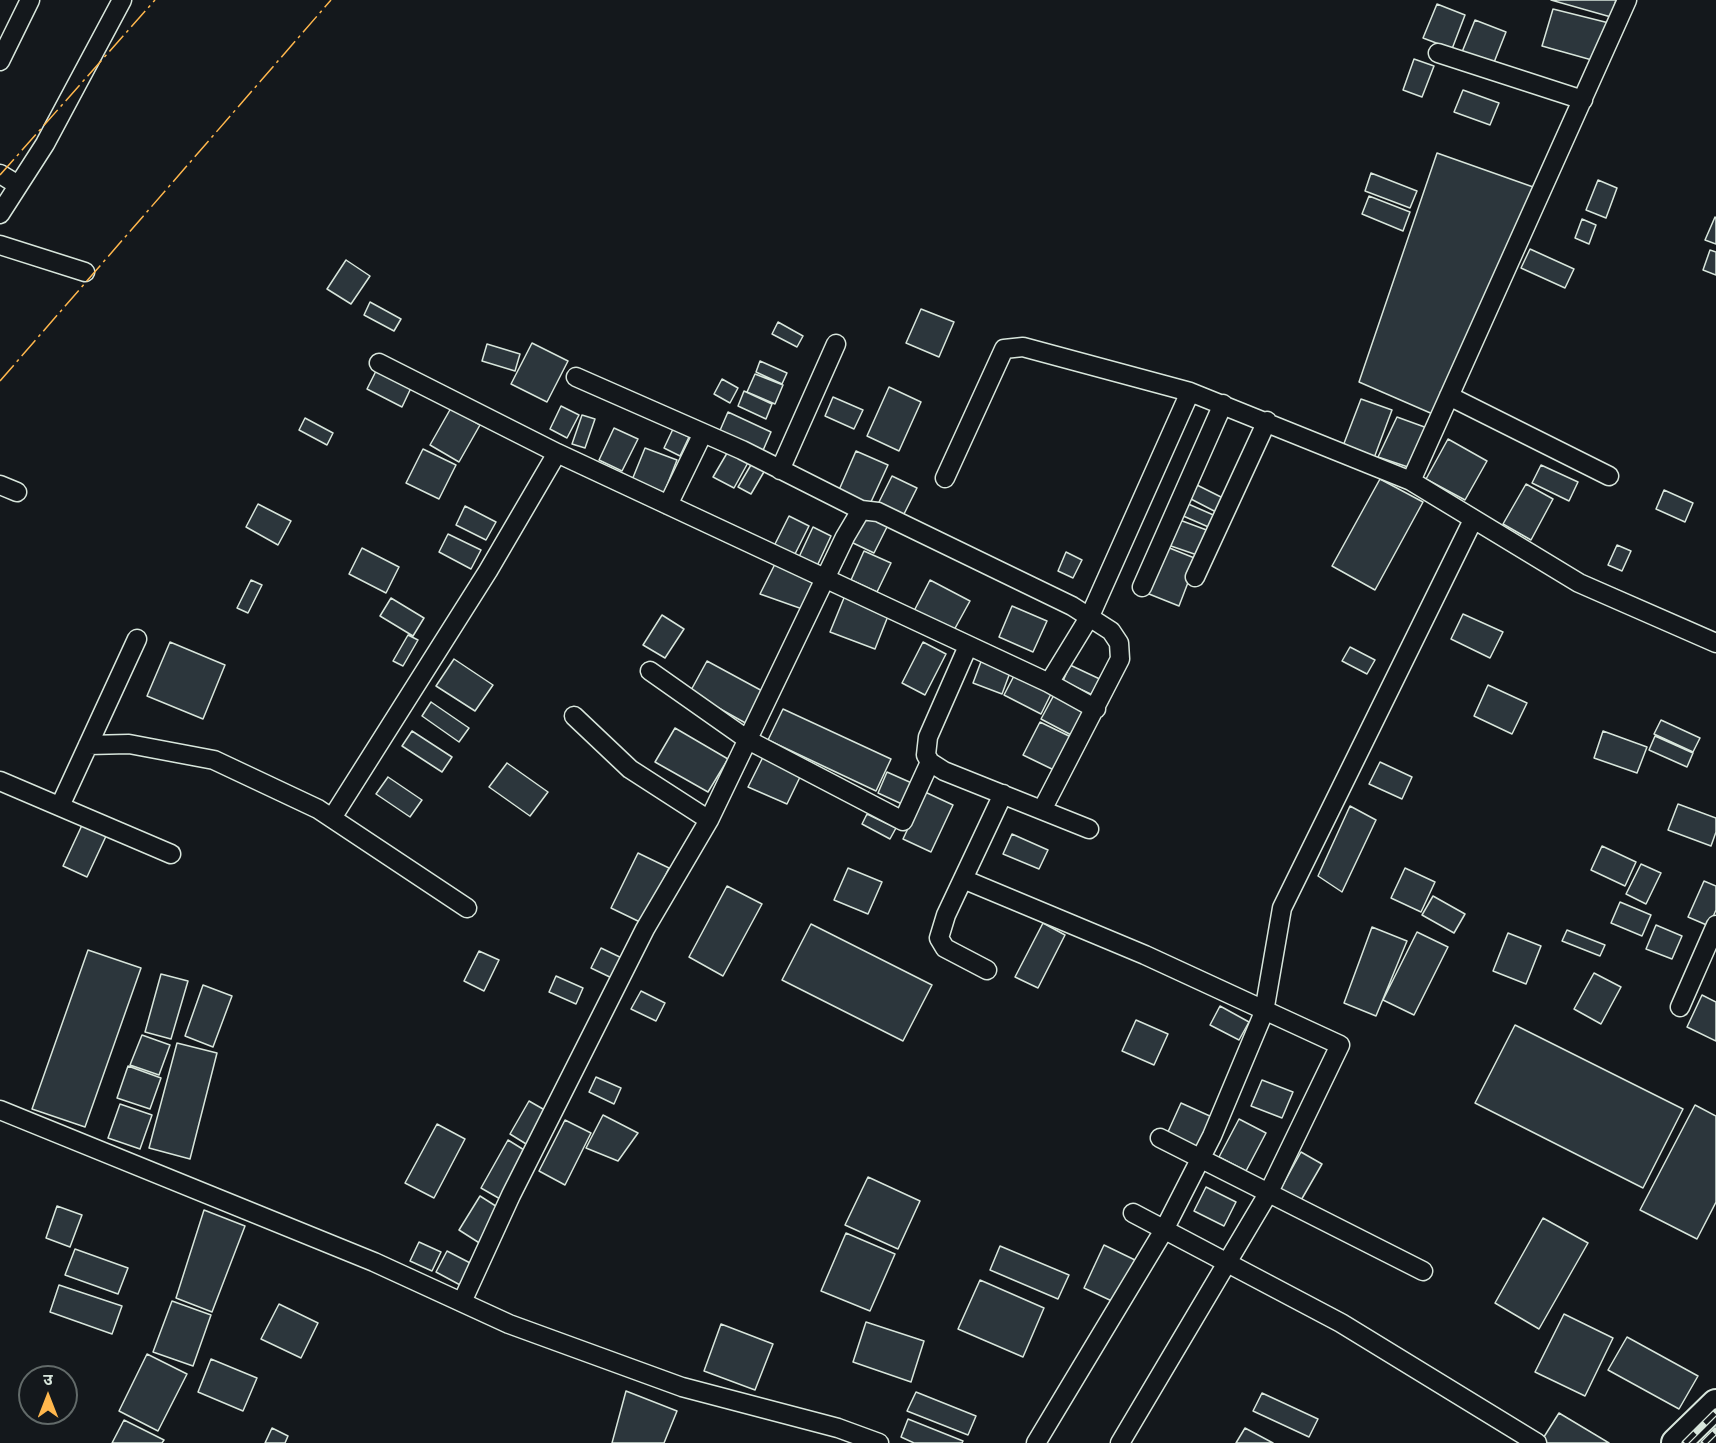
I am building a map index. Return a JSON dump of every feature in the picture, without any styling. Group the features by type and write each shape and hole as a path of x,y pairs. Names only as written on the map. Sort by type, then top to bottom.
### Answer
{"main road":[{"path":"1676,1443 1716,1404"}],"street":[{"path":"0,61 30,0"},
{"path":"0,214 45,144 122,0"},
{"path":"1411,481 1627,0"},
{"path":"1438,53 1583,100"},
{"path":"0,174 18,185"},
{"path":"0,245 85,272"},
{"path":"780,470 836,344"},
{"path":"945,478 1004,350 1023,347 1190,392 1267,421 1411,481 1579,583 1716,643"},
{"path":"379,363 556,453 1049,683 1096,709"},
{"path":"576,377 703,433 861,510 878,512 1089,616 1111,631 1119,643 1120,659 1042,810"},
{"path":"1049,683 1089,616 1190,392"},
{"path":"1449,396 1609,476"},
{"path":"1142,587 1223,404"},
{"path":"1195,577 1267,421"},
{"path":"668,505 703,433"},
{"path":"332,818 488,571 556,453"},
{"path":"462,1302 511,1195 645,929 709,820 861,510"},
{"path":"1036,1443 1164,1230 1202,1158 1264,1012 1282,908 1473,520"},
{"path":"60,806 137,639"},
{"path":"968,646 928,737 926,755 930,762 1003,795 1089,829"},
{"path":"650,671 747,740 903,821 930,762"},
{"path":"574,716 630,769 709,820"},
{"path":"88,745 129,744 214,760 272,785 332,818 466,908"},
{"path":"0,780 171,854"},
{"path":"987,970 945,948 939,938 946,915 1003,795"},
{"path":"963,879 1145,956 1340,1045 1269,1192 1120,1443"},
{"path":"1680,1007 1716,925"},
{"path":"0,1110 363,1258 509,1324 682,1387 838,1428 879,1443"},
{"path":"1160,1138 1423,1271"},
{"path":"1133,1213 1341,1323 1537,1443"}],"building":[{"path":"1551,0 1616,0 1611,17"},
{"path":"1437,4 1465,15 1452,49 1423,38"},
{"path":"1553,9 1613,24 1599,62 1542,46"},
{"path":"1475,20 1506,32 1493,65 1462,52"},
{"path":"1414,59 1434,66 1422,97 1403,90"},
{"path":"1463,90 1499,103 1490,125 1454,112"},
{"path":"1437,153 1536,188 1435,415 1359,382"},
{"path":"1371,173 1417,191 1410,208 1365,191"},
{"path":"1598,180 1617,188 1606,218 1586,210"},
{"path":"1369,196 1410,212 1403,231 1362,214"},
{"path":"1716,218 1716,244 1705,240"},
{"path":"1582,219 1596,225 1589,244 1575,238"},
{"path":"1530,249 1574,269 1565,288 1521,268"},
{"path":"1710,250 1716,252 1716,275 1703,270"},
{"path":"346,260 370,276 351,304 327,289"},
{"path":"370,302 401,319 394,331 364,315"},
{"path":"921,309 954,322 939,357 906,343"},
{"path":"778,322 803,336 797,347 772,334"},
{"path":"532,343 568,361 547,402 511,384"},
{"path":"487,344 520,354 515,371 482,361"},
{"path":"760,361 787,373 782,384 756,372"},
{"path":"376,371 411,388 402,407 367,389"},
{"path":"755,374 783,385 775,404 747,392"},
{"path":"722,379 738,388 730,403 714,394"},
{"path":"889,387 921,402 899,451 867,436"},
{"path":"744,391 772,404 766,419 738,406"},
{"path":"833,397 863,410 854,429 825,416"},
{"path":"1361,399 1392,410 1374,458 1343,446"},
{"path":"561,406 579,415 567,438 550,429"},
{"path":"451,408 480,425 459,462 430,445"},
{"path":"728,412 771,432 761,455 718,435"},
{"path":"582,415 595,419 585,448 572,444"},
{"path":"1397,417 1430,429 1414,469 1378,457"},
{"path":"305,418 333,433 327,445 299,430"},
{"path":"614,428 638,439 622,471 599,460"},
{"path":"673,429 689,437 680,456 664,448"},
{"path":"1448,439 1487,461 1465,500 1426,479"},
{"path":"645,448 677,460 664,493 632,480"},
{"path":"730,448 750,459 734,488 713,477"},
{"path":"423,449 456,465 439,499 406,483"},
{"path":"856,451 888,465 870,504 839,490"},
{"path":"755,458 768,465 751,494 738,487"},
{"path":"1541,465 1578,482 1569,501 1532,483"},
{"path":"892,476 917,488 902,518 877,506"},
{"path":"1380,479 1423,502 1375,590 1332,566"},
{"path":"1195,484 1225,499 1218,513 1189,498"},
{"path":"1526,484 1553,499 1531,540 1503,524"},
{"path":"1664,490 1693,503 1685,522 1656,509"},
{"path":"1186,503 1218,517 1213,529 1181,515"},
{"path":"258,504 291,521 278,545 246,527"},
{"path":"465,506 496,522 486,540 456,525"},
{"path":"865,511 889,523 874,553 851,542"},
{"path":"789,516 809,526 793,558 773,548"},
{"path":"1177,519 1212,532 1203,557 1168,545"},
{"path":"813,527 831,536 817,566 799,557"},
{"path":"448,534 481,550 471,569 439,552"},
{"path":"1162,545 1197,559 1179,606 1144,592"},
{"path":"1617,545 1631,551 1622,571 1608,565"},
{"path":"362,548 399,567 386,593 349,574"},
{"path":"864,551 891,563 877,592 851,580"},
{"path":"1066,552 1082,560 1073,578 1058,571"},
{"path":"777,560 823,583 808,611 760,594"},
{"path":"251,580 262,585 248,613 237,608"},
{"path":"930,580 970,601 953,632 914,611"},
{"path":"846,593 890,611 875,649 830,632"},
{"path":"391,598 424,618 413,636 380,616"},
{"path":"1012,606 1047,621 1033,652 999,637"},
{"path":"1463,614 1503,632 1490,658 1451,639"},
{"path":"662,615 684,629 665,658 643,645"},
{"path":"408,635 418,640 403,666 393,661"},
{"path":"170,642 225,665 203,719 147,696"},
{"path":"923,642 946,654 925,695 902,683"},
{"path":"1350,647 1375,660 1367,674 1342,661"},
{"path":"454,659 493,685 475,711 436,686"},
{"path":"982,659 1011,670 1002,694 973,683"},
{"path":"707,661 766,693 749,725 690,692"},
{"path":"1070,665 1104,681 1097,697 1063,681"},
{"path":"1016,672 1053,690 1041,714 1004,695"},
{"path":"1488,685 1527,703 1512,734 1474,716"},
{"path":"1055,693 1089,711 1075,737 1041,719"},
{"path":"431,702 469,728 459,742 422,716"},
{"path":"783,709 891,759 876,791 768,740"},
{"path":"1661,720 1700,738 1693,752 1654,734"},
{"path":"1040,722 1073,738 1056,771 1023,755"},
{"path":"675,728 728,759 708,792 655,762"},
{"path":"412,731 452,757 442,772 402,746"},
{"path":"1603,731 1647,747 1637,773 1594,758"},
{"path":"1655,736 1693,753 1687,767 1649,750"},
{"path":"763,757 801,775 787,804 748,787"},
{"path":"1380,762 1412,777 1402,799 1369,784"},
{"path":"507,763 548,792 530,816 489,787"},
{"path":"887,772 914,784 904,805 878,793"},
{"path":"388,777 422,800 410,817 376,794"},
{"path":"925,792 953,805 931,852 903,839"},
{"path":"1678,804 1716,818 1716,832 1711,846 1668,830"},
{"path":"1350,806 1376,820 1342,892 1318,876"},
{"path":"867,814 896,828 890,839 862,824"},
{"path":"83,823 107,834 87,877 63,866"},
{"path":"1012,834 1048,850 1039,869 1003,854"},
{"path":"1602,846 1636,862 1625,886 1591,870"},
{"path":"638,853 669,868 642,923 611,908"},
{"path":"1641,864 1661,873 1646,904 1626,894"},
{"path":"848,868 882,882 868,914 834,900"},
{"path":"1405,868 1435,882 1421,912 1391,898"},
{"path":"1704,881 1716,886 1716,910 1709,926 1688,917"},
{"path":"727,886 762,904 723,976 689,957"},
{"path":"1433,896 1465,914 1454,933 1422,915"},
{"path":"1620,902 1651,915 1642,936 1611,923"},
{"path":"1043,923 1065,935 1038,988 1015,977"},
{"path":"811,924 932,985 903,1041 782,980"},
{"path":"1656,925 1682,936 1672,959 1646,949"},
{"path":"1372,927 1407,941 1376,1016 1344,1003"},
{"path":"1567,930 1605,945 1600,956 1562,941"},
{"path":"1417,932 1448,947 1414,1015 1383,1000"},
{"path":"1508,933 1541,946 1526,984 1493,971"},
{"path":"601,948 626,960 616,980 591,968"},
{"path":"88,950 141,968 85,1127 32,1109"},
{"path":"479,951 499,960 484,991 464,981"},
{"path":"1594,973 1621,987 1601,1024 1574,1009"},
{"path":"161,974 188,981 171,1039 145,1032"},
{"path":"556,976 583,988 576,1004 549,992"},
{"path":"203,985 232,996 213,1047 185,1036"},
{"path":"641,991 665,1003 656,1021 631,1009"},
{"path":"1702,995 1716,1002 1716,1041 1687,1027"},
{"path":"1220,1006 1249,1022 1239,1040 1210,1025"},
{"path":"1136,1020 1168,1034 1154,1065 1122,1051"},
{"path":"1515,1025 1683,1109 1643,1188 1475,1103"},
{"path":"142,1035 170,1045 159,1075 130,1065"},
{"path":"177,1043 217,1053 190,1159 149,1148"},
{"path":"128,1066 161,1078 150,1109 117,1098"},
{"path":"596,1077 621,1088 614,1104 589,1092"},
{"path":"1262,1080 1293,1092 1282,1118 1251,1106"},
{"path":"529,1101 550,1113 531,1147 510,1134"},
{"path":"1181,1103 1212,1117 1198,1149 1167,1134"},
{"path":"120,1104 152,1115 140,1149 108,1138"},
{"path":"1695,1105 1716,1116 1716,1202 1697,1239 1640,1210"},
{"path":"603,1115 638,1133 618,1161 586,1148"},
{"path":"1239,1119 1266,1133 1246,1171 1219,1157"},
{"path":"565,1120 591,1133 565,1185 539,1171"},
{"path":"437,1124 465,1139 434,1198 405,1183"},
{"path":"508,1140 529,1153 502,1200 481,1188"},
{"path":"1301,1152 1322,1164 1300,1202 1280,1190"},
{"path":"868,1177 920,1201 898,1249 845,1225"},
{"path":"1206,1187 1236,1202 1224,1226 1194,1211"},
{"path":"480,1196 502,1210 481,1244 459,1230"},
{"path":"57,1206 82,1215 70,1247 46,1238"},
{"path":"204,1210 245,1226 212,1312 176,1298"},
{"path":"1543,1218 1588,1243 1539,1329 1495,1303"},
{"path":"846,1233 895,1254 870,1311 821,1291"},
{"path":"419,1242 441,1252 432,1271 410,1261"},
{"path":"1104,1245 1135,1260 1114,1302 1084,1288"},
{"path":"1000,1246 1069,1275 1058,1299 990,1270"},
{"path":"75,1249 128,1268 118,1294 65,1275"},
{"path":"447,1251 474,1265 462,1286 436,1272"},
{"path":"980,1280 1044,1308 1023,1357 958,1329"},
{"path":"59,1285 122,1306 112,1334 50,1312"},
{"path":"172,1301 211,1315 193,1366 153,1352"},
{"path":"279,1304 318,1323 301,1358 261,1339"},
{"path":"1564,1314 1613,1338 1585,1396 1535,1372"},
{"path":"866,1322 924,1341 911,1382 853,1362"},
{"path":"721,1324 773,1344 755,1390 704,1371"},
{"path":"1627,1337 1698,1376 1679,1409 1608,1370"},
{"path":"147,1354 187,1374 158,1431 119,1411"},
{"path":"211,1359 257,1378 243,1411 198,1392"},
{"path":"626,1391 677,1411 664,1443 612,1443"},
{"path":"916,1392 976,1416 968,1435 907,1411"},
{"path":"1262,1393 1318,1419 1309,1437 1253,1411"},
{"path":"1559,1413 1609,1443 1547,1443 1542,1440"},
{"path":"908,1419 963,1441 962,1443 914,1443 901,1437"},
{"path":"124,1420 164,1440 162,1443 112,1443"},
{"path":"272,1428 288,1436 285,1443 265,1443"},
{"path":"1245,1428 1273,1443 1236,1443"}],"railway":[{"path":"1685,1443 1716,1412"},
{"path":"1704,1443 1716,1431"}],"power":[{"path":"0,175 155,0"},
{"path":"0,381 331,0"}]}
